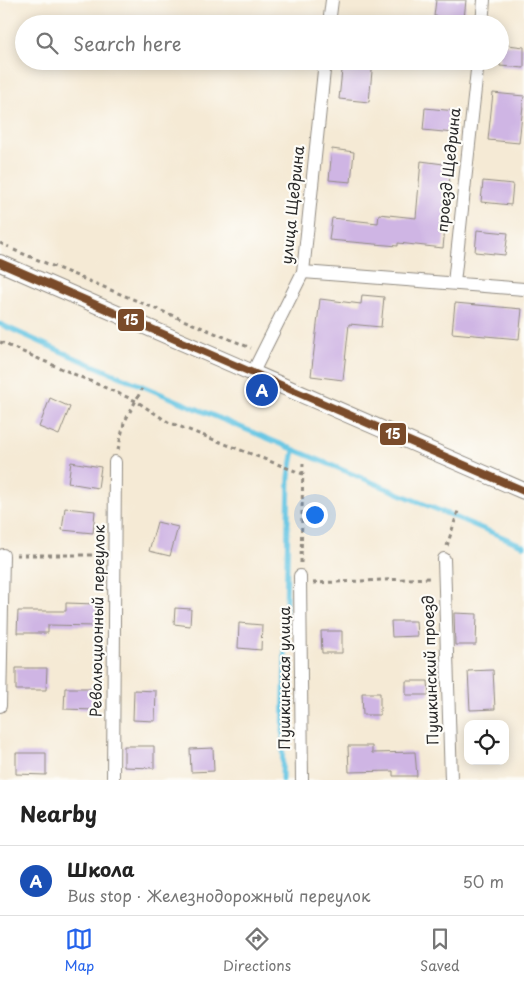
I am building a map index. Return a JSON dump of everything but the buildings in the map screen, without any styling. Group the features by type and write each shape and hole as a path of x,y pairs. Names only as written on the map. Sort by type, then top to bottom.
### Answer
{"street":[{"path":"330,15 332,0"},
{"path":"483,15 484,0"},
{"name":"улица Щедрина","path":"253,372 303,272 324,70"},
{"name":"проезд Щедрина","path":"454,283 477,70"},
{"path":"0,263 524,491"},
{"path":"303,272 524,289"},
{"name":"Революционный переулок","path":"113,780 115,462"},
{"path":"0,706 3,555"},
{"name":"Пушкинский проезд","path":"444,559 451,780"},
{"name":"Пушкинская улица","path":"300,580 302,780"}],"path":[{"path":"0,244 262,353"},
{"path":"0,342 136,401 168,422 303,474"},
{"path":"115,462 124,423 142,389"},
{"path":"303,462 300,580 444,578"},
{"path":"444,559 458,511"},
{"path":"3,555 115,555"}],"waterway":[{"path":"0,324 71,356 524,546"},
{"path":"282,780 289,477 294,450"}],"transit line":[{"name":"15","path":"0,263 524,491"}],"place":[{"name":"Школа","path":"262,390"}]}
